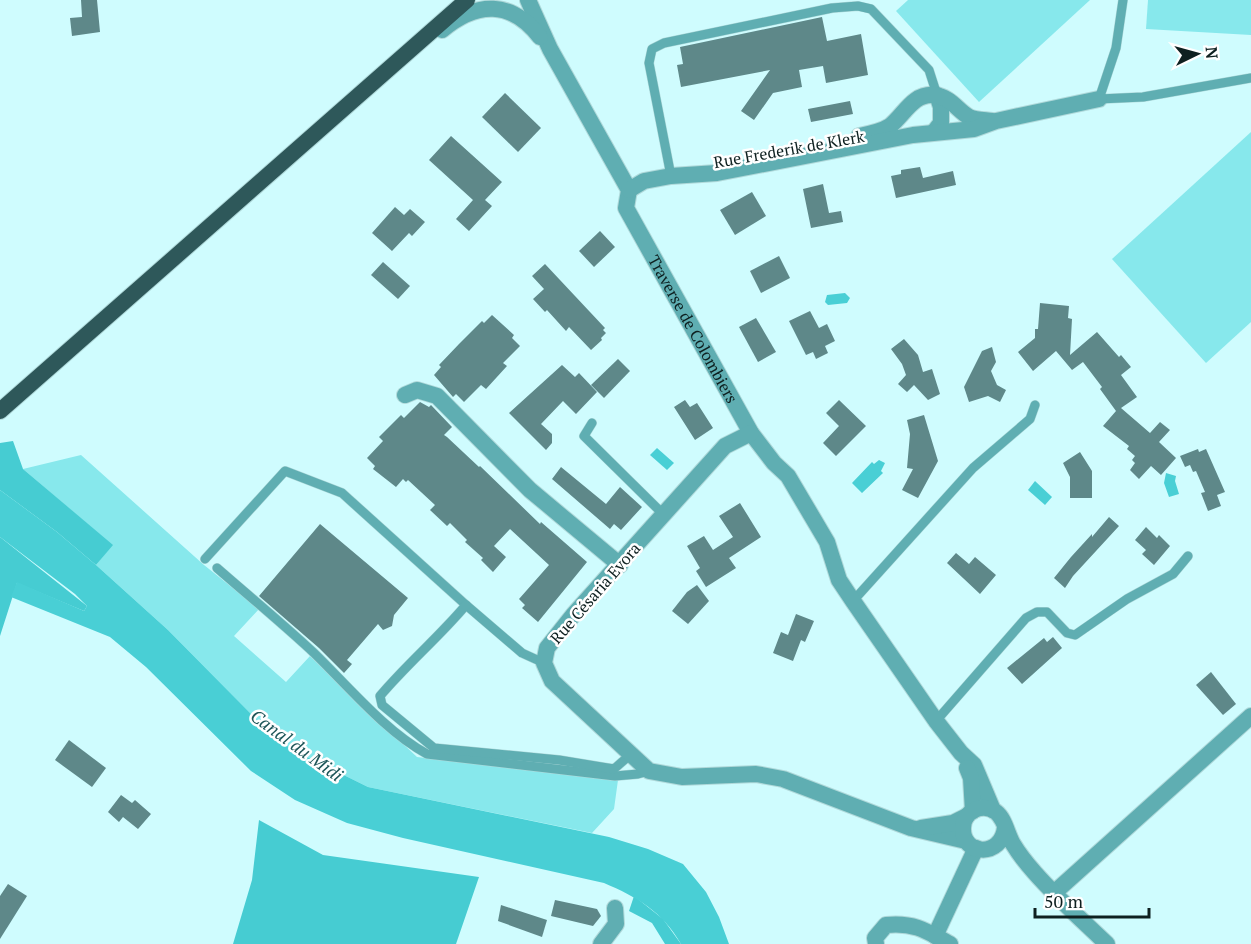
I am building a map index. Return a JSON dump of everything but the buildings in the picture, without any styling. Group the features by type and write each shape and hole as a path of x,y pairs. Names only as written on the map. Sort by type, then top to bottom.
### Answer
{"highway":[{"path":"0,399 452,0"},
{"path":"0,411 467,0"}],"street":[{"name":"Traverse de Colombiers","path":"528,0 550,50 629,190 626,208 751,433 788,476 827,542 839,580 853,601 936,722 974,765 993,810"},
{"name":"Traverse de Colombiers","path":"339,113 455,19 479,10 498,8 518,14 532,26 550,50"},
{"name":"Rue Frederik de Klerk","path":"671,176 709,163 874,133 890,126 909,105 926,94 937,95 956,105 969,117 996,121"},
{"path":"934,132 942,123 941,107 937,95"},
{"name":"Rue Frederik de Klerk","path":"629,190 644,181 671,176 717,173 934,132 974,129 996,121 1099,99"},
{"path":"405,395 417,390 437,396 530,490 620,565"},
{"name":"Rue Césaria Evora","path":"649,771 552,681 544,663 547,648 725,446 751,433"},
{"path":"1055,892 1251,716"},
{"name":"Traverse de Colombiers","path":"961,753 971,778 970,813"},
{"path":"649,771 682,777 756,774 783,779 911,828 976,846 1013,860 1036,874"},
{"path":"911,828 953,823 970,813 986,808 993,810 999,814 1014,845 1036,874 1107,944"},
{"path":"970,813 963,828 976,846"},
{"path":"976,846 999,844 1005,827"},
{"path":"935,936 976,846"},
{"path":"601,944 616,924 615,908"},
{"path":"876,944 875,938 886,925 903,923 924,929 950,944"}],"lane":[{"path":"1099,99 1116,48 1123,0"},
{"path":"671,176 649,63 652,49 664,43 832,8 858,6 871,9 929,70 937,95"},
{"name":"Rue Frederik de Klerk","path":"1099,99 1143,97 1251,78"},
{"path":"853,601 974,468 1030,419 1035,405"},
{"path":"591,423 584,436 663,514"},
{"path":"205,559 285,471 342,493 522,653 544,663"},
{"path":"936,722 1026,618 1037,612 1047,612 1067,633 1075,635 1127,599 1173,574 1188,556"},
{"path":"217,568 313,652 411,746 427,754 615,776 649,771"},
{"path":"466,605 454,620 400,672 380,696 382,705 434,748 560,760 614,768 631,754"}],"shaded area":[{"path":"908,0 1090,0 979,102 896,11"},
{"path":"1148,0 1251,0 1251,35 1146,29"},
{"path":"1251,132 1251,322 1206,363 1112,259"},
{"path":"845,293 850,298 847,303 828,305 825,302 827,295"},
{"path":"13,441 23,469 113,545 96,565 57,532 0,490 0,443"},
{"path":"657,448 674,463 667,470 650,455"},
{"path":"81,455 204,565 259,609 234,636 286,682 310,656 417,757 618,780 614,809 592,833 368,787 291,749 257,720 168,630 96,565 112,545 23,469"},
{"path":"879,460 885,463 881,471 883,473 862,493 852,483 872,462 874,464"},
{"path":"1166,473 1176,476 1175,481 1179,494 1169,497 1164,483"},
{"path":"1035,481 1052,497 1045,505 1028,490"},
{"path":"0,490 57,532 96,565 168,630 257,720 291,749 368,787 609,837 648,849 683,864 706,892 729,944 681,944 657,914 638,900 604,883 403,838 347,823 295,800 251,771 146,667 110,637 11,597 17,582 84,611 87,606 75,594 0,537"},
{"path":"0,537 87,606 84,611 17,583 0,636"},
{"path":"259,820 323,855 479,877 456,944 233,944 252,880"},
{"path":"634,896 663,919 681,944 665,944 652,923 629,911"}],"water label":[{"name":"Canal du Midi","path":"297,745"}]}
